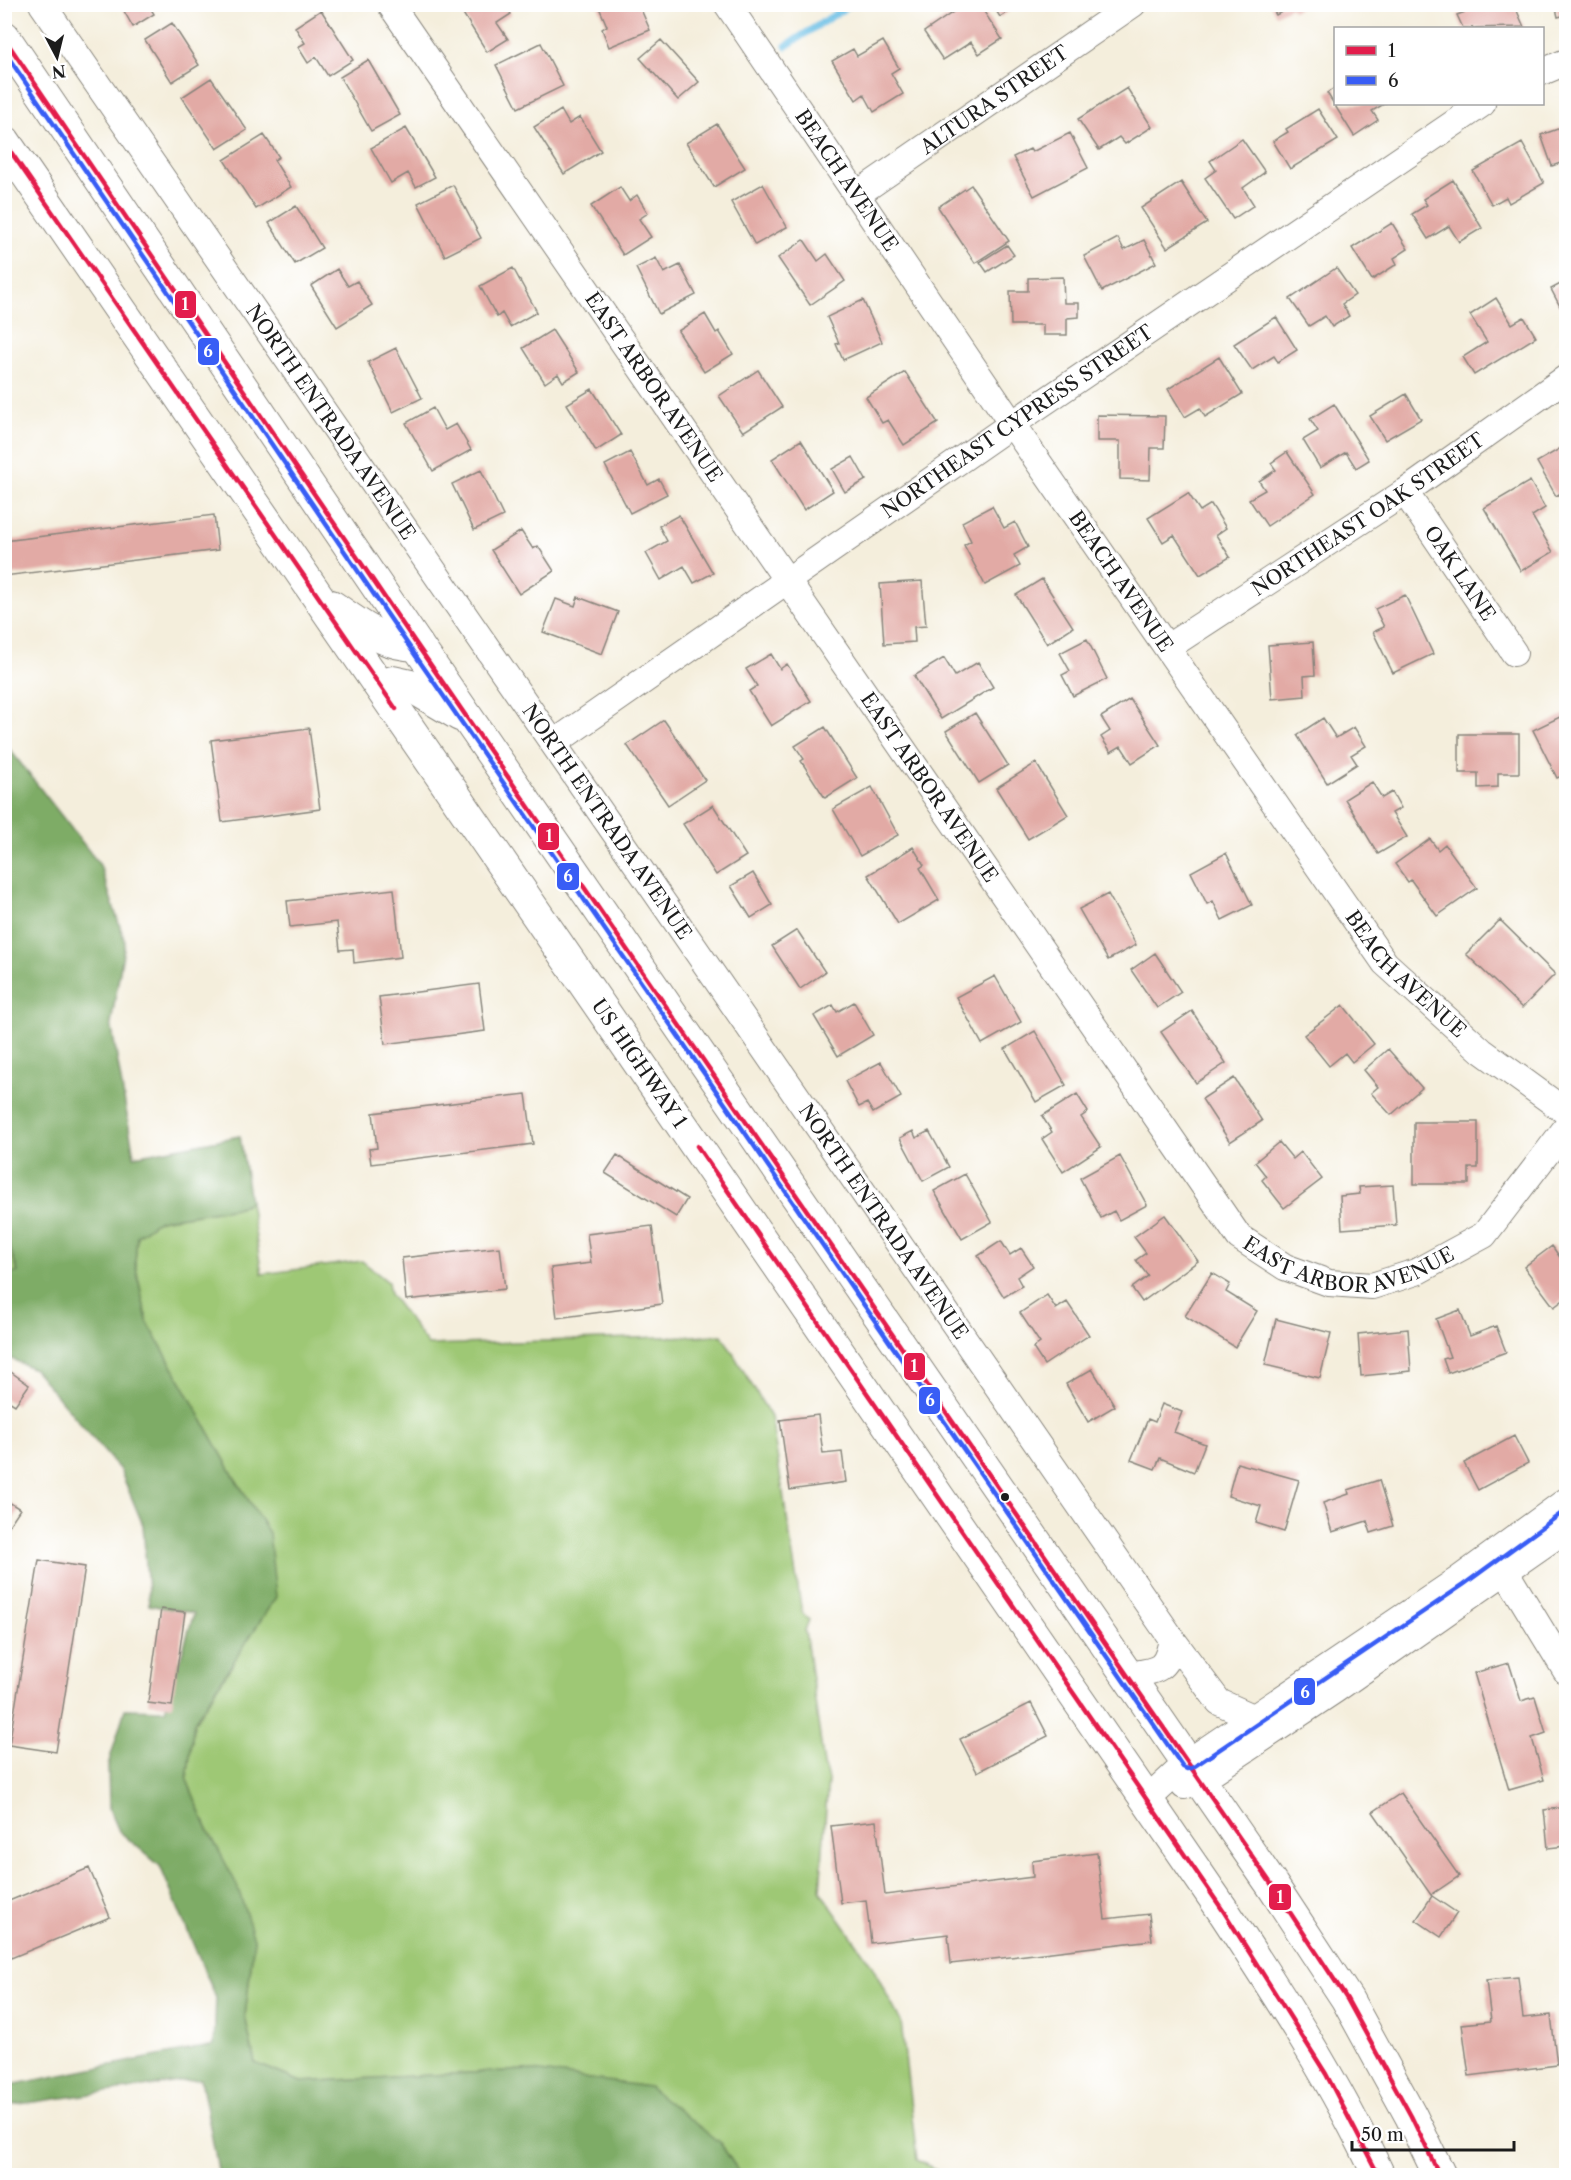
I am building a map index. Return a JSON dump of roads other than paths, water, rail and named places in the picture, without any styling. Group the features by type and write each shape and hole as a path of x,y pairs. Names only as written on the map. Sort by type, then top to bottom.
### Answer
{"main road":[{"path":"4,37 417,645 1194,1771 1347,1999 1411,2116 1440,2175"},
{"name":"US HIGHWAY 1","path":"4,141 1148,1800 1296,2022 1342,2101 1379,2175"},
{"path":"320,599 383,639 402,645 417,645"},
{"path":"380,686 393,682 411,686 469,720"}],"street":[{"name":"NORTH ENTRADA AVENUE","path":"42,4 1172,1639 1219,1702 1255,1718"},
{"name":"EAST ARBOR AVENUE","path":"390,4 1239,1237 1285,1267 1329,1283 1372,1286 1416,1272 1484,1235 1566,1128"},
{"name":"BEACH AVENUE","path":"727,4 1012,424 1385,963 1482,1051 1566,1112"},
{"name":"ALTURA STREET","path":"856,195 1133,4"},
{"path":"1544,71 1566,62"},
{"name":"NORTHEAST CYPRESS STREET","path":"554,743 1012,424 1481,105"},
{"name":"NORTHEAST OAK STREET","path":"1168,647 1405,492 1566,378"},
{"name":"OAK LANE","path":"1405,492 1514,653"},
{"path":"1148,1800 1335,1690 1499,1562 1566,1501"},
{"path":"1194,1771 1255,1718 1499,1562 1566,1529"},
{"path":"1499,1562 1566,1671"},
{"path":"1128,1675 1151,1671 1162,1666 1169,1657 1172,1639"}],"waterway":[{"path":"786,46 851,4"}]}
